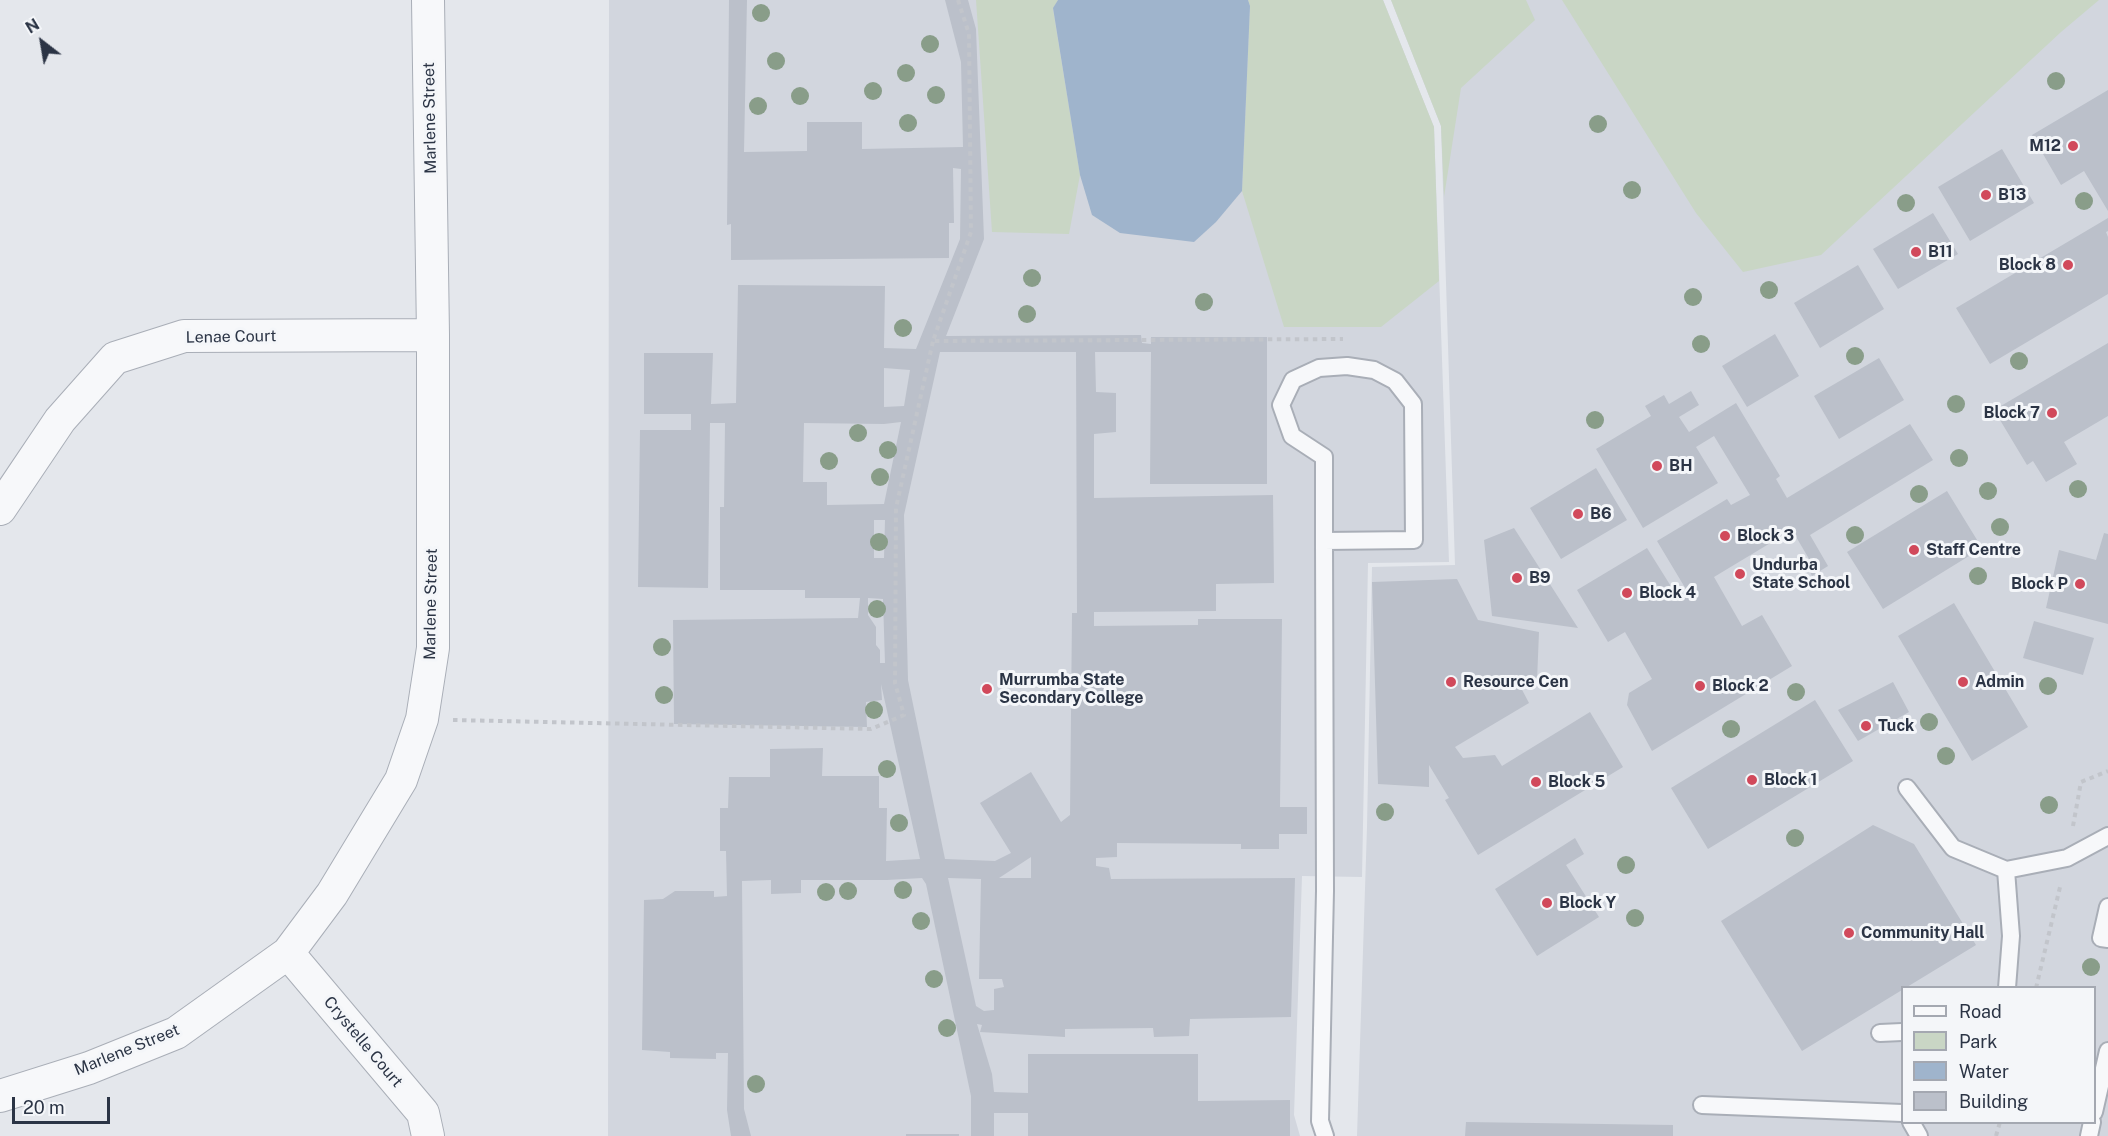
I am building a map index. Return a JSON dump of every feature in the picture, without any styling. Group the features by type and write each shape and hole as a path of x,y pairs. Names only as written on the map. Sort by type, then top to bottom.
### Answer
{"street":[{"name":"Marlene Street","path":"0,1096 89,1068 176,1033 288,953 332,894 401,780 422,719 433,648 433,335 428,0"},
{"name":"Lenae Court","path":"0,509 60,420 115,358 184,336 433,335"},
{"name":"Crystelle Court","path":"288,953 423,1113 428,1136"}],"lane":[{"path":"1324,541 1414,540 1413,404 1395,381 1374,370 1347,366 1319,368 1293,380 1281,405 1292,436 1324,457 1324,541 1325,891 1320,1121 1325,1136"},
{"path":"1907,788 1953,848 2006,870 2067,858 2108,836"},
{"path":"2006,870 2011,936 2007,986"},
{"path":"2108,907 2101,938 2108,939"},
{"path":"1880,1033 1901,1032"},
{"path":"2096,1103 2108,1051"},
{"path":"1702,1105 1901,1113"}],"path":[{"path":"422,719 871,729 904,715 895,683 896,508 933,341 971,232 969,34 958,0"},
{"path":"933,341 1343,339 1347,366"}],"shaded area":[{"name":"Murrumba State Secondary College","path":"609,0 1383,0 1434,127 1449,562 1368,563 1362,877 1302,876 1294,1115 1300,1136 608,1136"},
{"name":"Undurba State School","path":"1391,0 2108,0 2108,1136 1357,1136 1367,827 1372,567 1455,565 1441,126"}],"green space":[{"path":"976,0 1058,0 1053,9 1080,175 1069,234 992,232"},
{"path":"1248,0 1383,0 1434,127 1439,281 1381,327 1284,327 1242,191 1250,6"},
{"path":"1391,0 1526,0 1535,20 1461,88 1444,197 1441,126"},
{"path":"1562,0 2099,0 2061,32 1821,255 1743,272 1696,213"}],"water":[{"path":"1058,0 1248,0 1250,6 1242,191 1216,222 1194,242 1120,233 1092,215 1080,175 1053,8"}],"building":[{"path":"729,0 747,0 744,152 807,151 807,122 862,122 862,149 963,147 961,62 945,0 968,0 976,29 984,239 946,336 1141,335 1142,343 1151,344 1151,337 1267,337 1267,484 1150,484 1151,352 1095,352 1096,392 1116,393 1116,432 1094,434 1094,498 1273,495 1274,583 1216,584 1216,611 1094,612 1094,626 1198,625 1198,619 1282,619 1280,807 1307,807 1307,834 1279,834 1279,849 1241,849 1241,844 1117,843 1117,857 1096,858 1096,866 1109,868 1111,879 1295,878 1291,1017 1190,1019 1189,1036 1154,1037 1153,1028 1065,1029 1065,1037 980,1032 982,1025 977,1024 992,1074 994,1092 1028,1093 1028,1054 1198,1054 1198,1101 1290,1100 1290,1136 1028,1136 1028,1113 994,1113 994,1136 971,1136 971,1096 926,884 922,878 801,880 801,893 771,894 771,880 742,881 744,1109 751,1136 731,1136 727,1110 728,1053 716,1053 716,1059 670,1058 670,1052 642,1050 644,900 663,899 675,891 714,891 714,897 727,896 726,851 720,851 720,808 728,808 729,777 770,777 770,749 823,748 822,776 879,776 879,808 887,808 886,861 920,859 881,684 882,700 866,702 867,727 674,724 673,620 858,618 860,598 805,598 805,590 720,590 720,507 724,507 725,423 710,423 708,588 638,587 640,430 691,430 691,414 644,414 644,353 713,353 711,404 736,403 738,285 885,286 884,348 916,349 960,239 961,169 953,168 954,223 949,223 949,258 731,260 731,224 727,225","holes":["940,352 1076,352 1077,613 1072,613 1070,815 1061,822 1031,772 980,803 1011,853 995,861 945,859 908,680 904,515","884,368 910,370 904,406 884,407","901,422 884,504 827,505 827,482 803,482 804,423 884,424","874,520 885,520 884,558 874,558","868,598 883,599 885,663 880,663 880,650 876,645 876,627 868,615","1031,857 1031,878 999,878","948,878 981,879 979,979 1002,979 1004,987 994,989 994,1010 984,1011 976,1006"]},
{"name":"M12","path":"2108,90 2108,211 2084,171 2061,185 2032,135"},
{"name":"B13","path":"2002,149 2034,203 1970,241 1938,187"},
{"name":"B11","path":"1933,213 1958,254 1898,289 1873,249"},
{"name":"Block 8","path":"2108,218 2108,231 2106,232 2108,237 2108,294 1990,364 1956,308"},
{"path":"1858,265 1884,309 1820,348 1794,303"},
{"path":"1775,334 1799,376 1747,407 1722,366"},
{"name":"Block 7","path":"2108,343 2108,416 2064,442 2077,464 2046,482 2033,461 2027,465 1994,410"},
{"path":"1879,358 1904,400 1839,439 1814,396"},
{"path":"1691,391 1699,405 1679,417 1689,432 1736,403 1780,476 1776,479 1787,498 1910,424 1933,460 1810,535 1828,566 1812,576 1810,572 1815,569 1792,530 1714,577 1742,626 1762,615 1792,666 1652,751 1627,705 1629,693 1652,679 1625,632 1608,642 1577,590 1647,548 1677,596 1687,591 1657,541 1727,499 1731,505 1750,495 1714,436 1696,447 1718,483 1643,528 1596,449 1651,416 1645,406 1664,395 1669,404"},
{"name":"B6","path":"1596,468 1627,520 1561,559 1530,508"},
{"name":"Staff Centre","path":"1947,491 1982,548 1883,609 1847,552"},
{"name":"B9","path":"1514,528 1578,628 1492,616 1484,540"},
{"name":"Block P","path":"2104,533 2108,534 2108,624 2046,608 2059,550 2096,560"},
{"name":"Resource Cen","path":"1457,579 1478,620 1539,632 1537,681 1519,684 1529,703 1455,747 1463,758 1495,755 1502,766 1590,712 1623,767 1478,855 1445,800 1449,798 1429,765 1429,787 1378,784 1372,582"},
{"name":"Admin","path":"1954,603 2028,727 1972,761 1898,636"},
{"path":"2034,621 2094,638 2083,675 2023,658"},
{"name":"Tuck","path":"1893,682 1909,712 1858,741 1838,710"},
{"name":"Block 1","path":"1815,700 1853,761 1708,849 1671,788"},
{"name":"Community Hall","path":"1873,825 1914,844 1976,945 1909,986 1901,986 1901,991 1802,1051 1721,921"},
{"name":"Block Y","path":"1575,838 1584,854 1566,865 1599,917 1537,956 1495,889"},
{"path":"1466,1122 1673,1125 1673,1136 1465,1136"},
{"path":"906,1134 959,1134 959,1136 906,1136"}],"place":[{"name":"M12","path":"2073,146"},
{"name":"B13","path":"1986,195"},
{"name":"B11","path":"1916,252"},
{"name":"Block 8","path":"2068,265"},
{"name":"Block 7","path":"2052,413"},
{"name":"BH","path":"1657,466"},
{"name":"B6","path":"1578,514"},
{"name":"Block 3","path":"1725,536"},
{"name":"Staff Centre","path":"1914,550"},
{"name":"Undurba State School","path":"1740,574"},
{"name":"B9","path":"1517,578"},
{"name":"Block P","path":"2080,584"},
{"name":"Block 4","path":"1627,593"},
{"name":"Resource Cen","path":"1451,682"},
{"name":"Admin","path":"1963,682"},
{"name":"Block 2","path":"1700,686"},
{"name":"Murrumba State Secondary College","path":"987,689"},
{"name":"Tuck","path":"1866,726"},
{"name":"Block 1","path":"1752,780"},
{"name":"Block 5","path":"1536,782"},
{"name":"Block Y","path":"1547,903"},
{"name":"Community Hall","path":"1849,933"}]}
